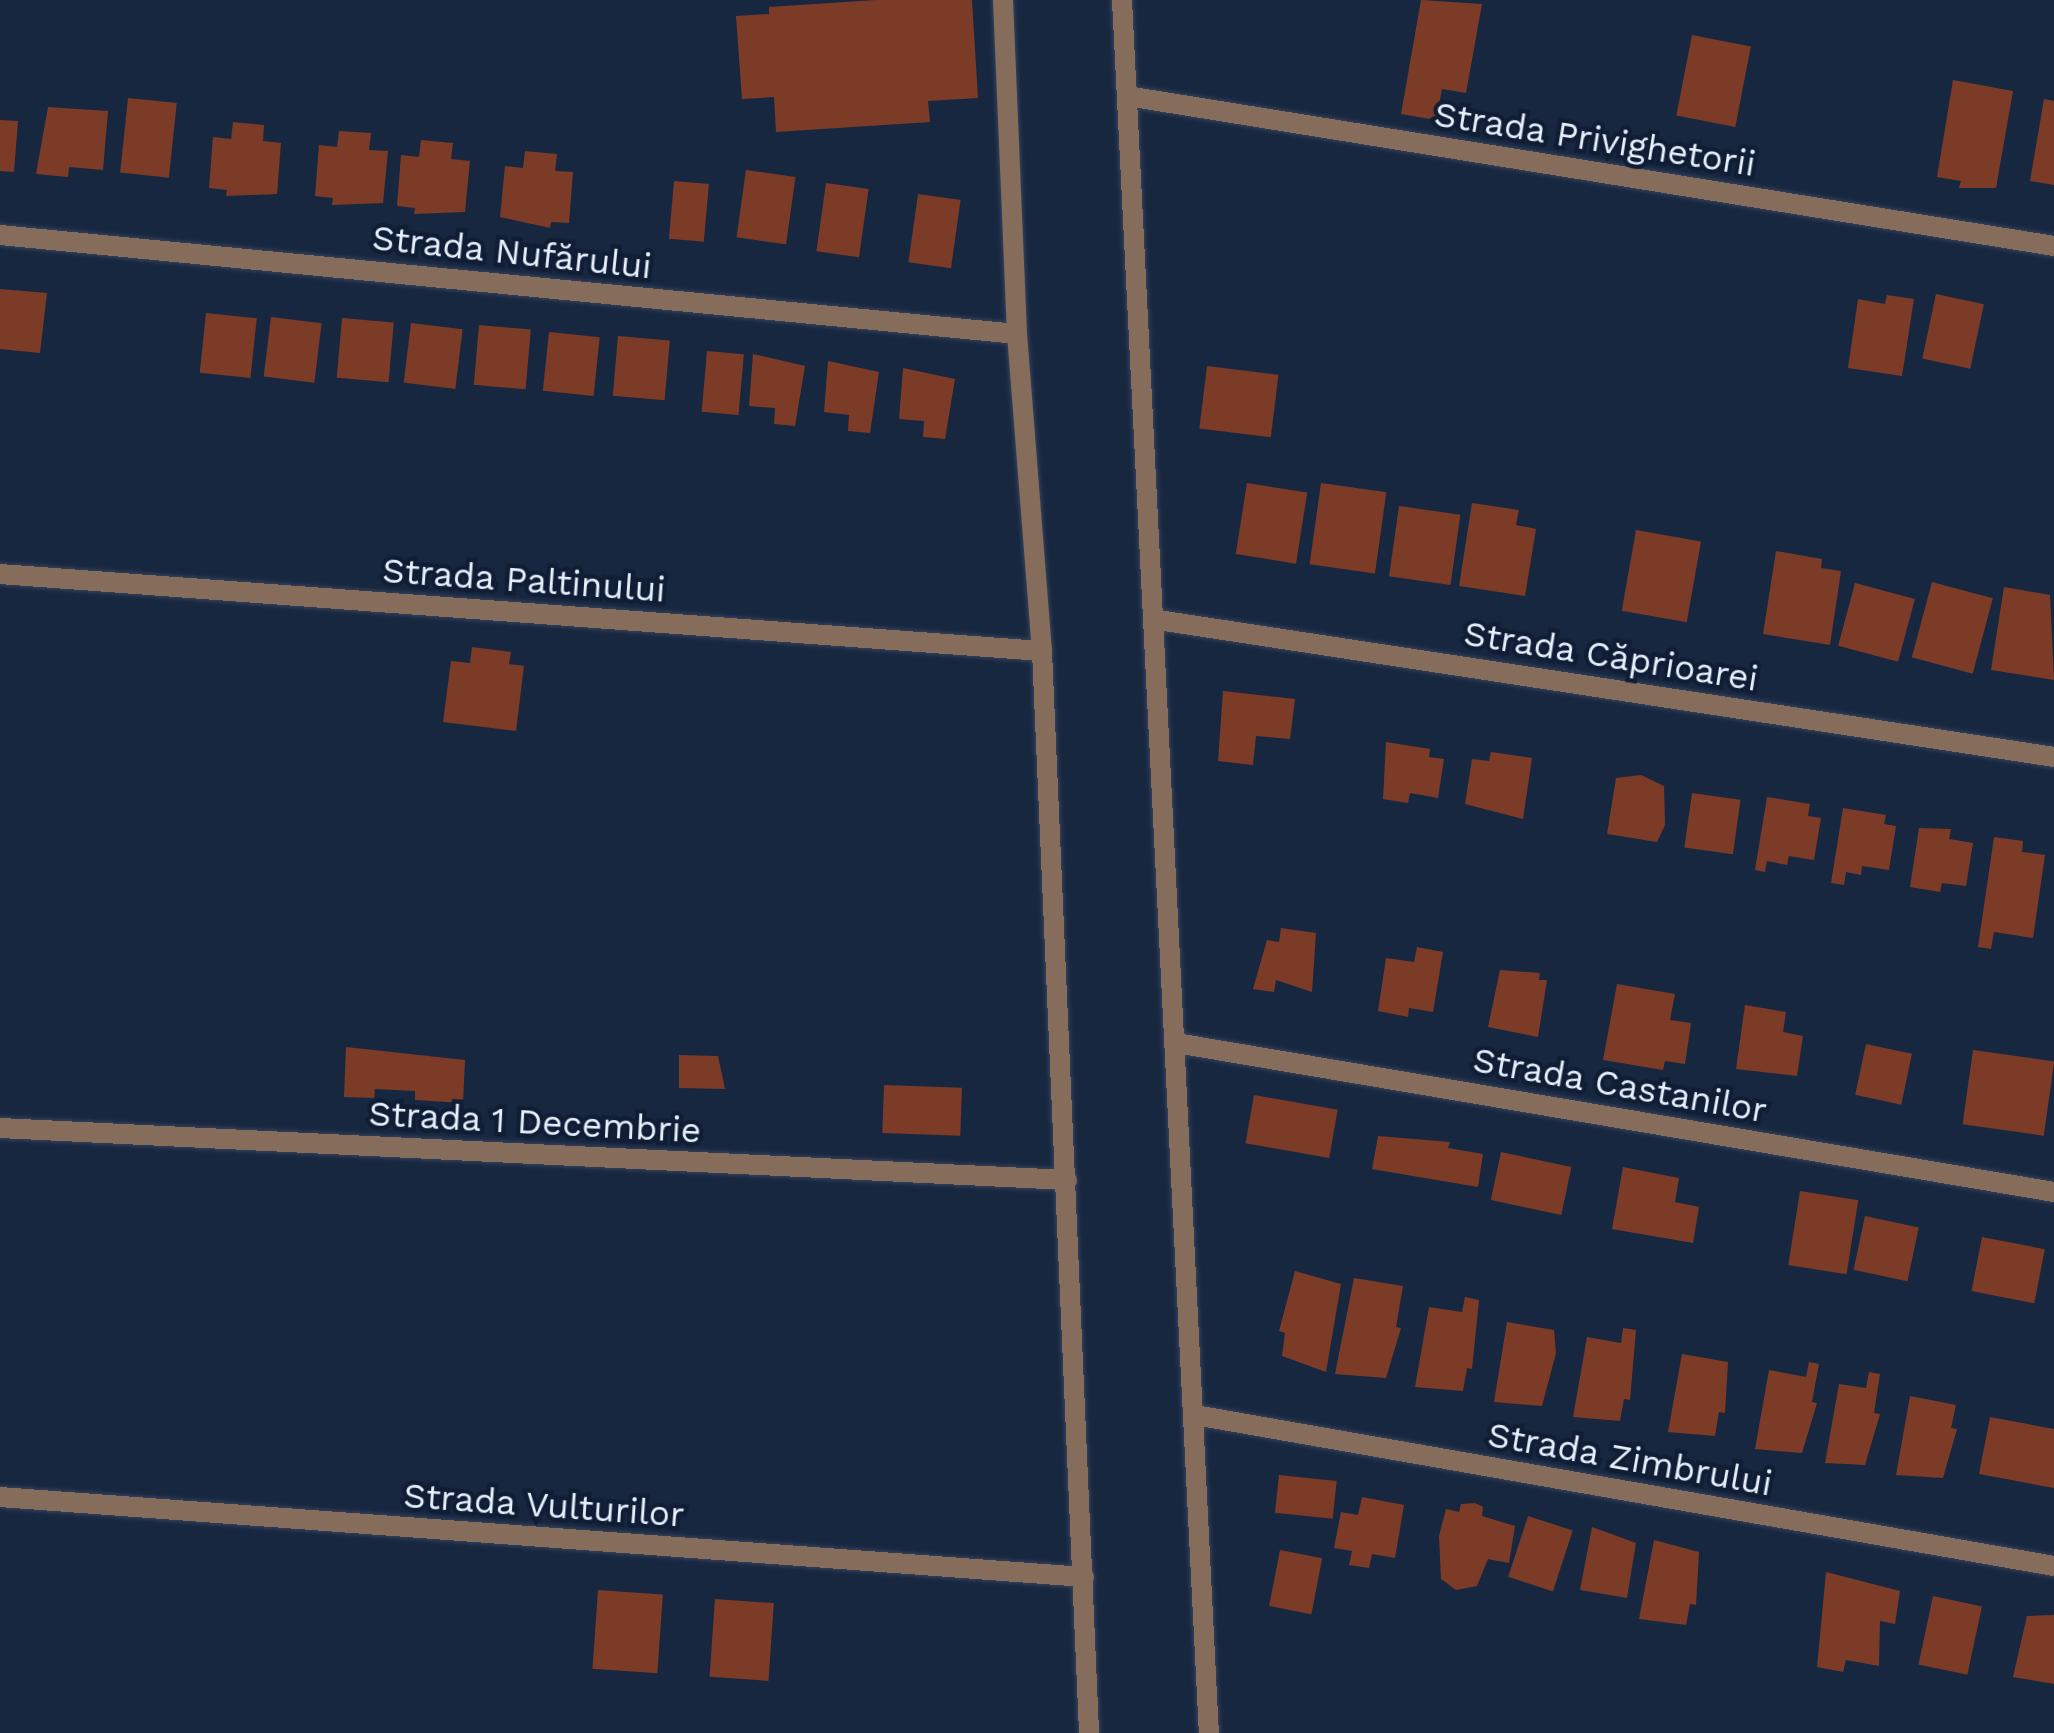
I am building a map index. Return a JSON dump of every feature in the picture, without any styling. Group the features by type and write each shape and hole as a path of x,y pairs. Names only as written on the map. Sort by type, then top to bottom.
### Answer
{"street":[{"path":"1003,0 1017,334 1042,651 1090,1733"},
{"path":"1122,0 1158,620 1209,1733"},
{"name":"Strada Privighetorii","path":"1126,96 2054,246"},
{"name":"Strada Nufărului","path":"0,235 1017,334"},
{"name":"Strada Paltinului","path":"0,574 1042,651"},
{"name":"Strada Căprioarei","path":"1158,620 2054,757"},
{"name":"Strada Castanilor","path":"1176,1043 2054,1192"},
{"name":"Strada 1 Decembrie","path":"0,1128 1067,1180"},
{"name":"Strada Zimbrului","path":"1195,1415 2054,1566"},
{"name":"Strada Vulturilor","path":"0,1498 1084,1578"}],"building":[{"path":"876,0 972,0 978,98 928,101 930,122 776,132 774,97 742,99 736,16 769,14 769,7"},
{"path":"1421,0 1482,4 1466,93 1442,89 1436,120 1401,114"},
{"path":"1692,35 1751,46 1735,127 1676,115"},
{"path":"1953,80 2013,91 1996,188 1959,188 1961,181 1937,177"},
{"path":"128,98 177,103 169,178 120,173"},
{"path":"2044,99 2054,101 2054,185 2030,181"},
{"path":"48,107 108,111 103,170 69,167 68,177 36,174"},
{"path":"0,120 18,121 14,172 0,171"},
{"path":"233,122 264,125 263,141 281,143 277,194 226,196 227,190 209,188 213,137 231,139"},
{"path":"339,131 371,133 369,150 388,151 383,203 332,205 333,198 315,196 319,145 337,147"},
{"path":"421,140 453,143 451,159 470,161 465,212 414,214 415,208 397,206 401,155 419,157"},
{"path":"525,151 557,154 555,171 573,172 569,223 551,222 550,228 500,217 505,166 523,168"},
{"path":"746,170 796,177 786,244 737,237"},
{"path":"674,181 709,184 704,242 669,239"},
{"path":"826,183 869,189 859,257 816,251"},
{"path":"918,194 961,200 951,268 908,262"},
{"path":"0,289 47,293 40,353 0,349"},
{"path":"1936,294 1984,304 1970,369 1922,359"},
{"path":"1887,295 1914,299 1902,376 1848,368 1858,299 1885,304"},
{"path":"206,313 257,318 250,378 200,373"},
{"path":"271,317 322,323 314,383 264,377"},
{"path":"342,318 394,323 389,382 337,378"},
{"path":"411,323 463,329 455,389 404,383"},
{"path":"479,325 531,330 526,389 474,385"},
{"path":"549,332 600,337 594,396 543,391"},
{"path":"618,336 670,341 665,400 613,396"},
{"path":"707,351 744,354 739,415 702,412"},
{"path":"753,354 805,366 795,426 774,424 775,408 749,406"},
{"path":"828,361 879,372 870,433 848,431 849,415 824,412"},
{"path":"1207,366 1278,375 1271,437 1199,429"},
{"path":"903,368 955,379 945,439 923,437 924,421 899,419"},
{"path":"1247,483 1307,493 1296,564 1236,554"},
{"path":"1321,483 1386,492 1375,573 1310,564"},
{"path":"1472,503 1519,510 1516,525 1536,529 1525,596 1459,586"},
{"path":"1399,506 1460,515 1451,585 1389,576"},
{"path":"1636,530 1701,541 1687,622 1622,611"},
{"path":"1776,551 1822,559 1821,568 1841,571 1830,645 1763,634"},
{"path":"1932,582 1993,598 1973,674 1912,657"},
{"path":"1855,583 1915,599 1898,662 1838,646"},
{"path":"2004,587 2050,595 2054,680 1991,670"},
{"path":"472,647 511,652 509,664 524,666 516,731 443,722 451,661 470,663"},
{"path":"1223,691 1295,699 1290,739 1256,736 1253,765 1218,761"},
{"path":"1386,742 1430,749 1429,757 1444,759 1438,798 1410,793 1408,803 1383,799"},
{"path":"1491,752 1532,758 1523,819 1465,804 1472,759 1489,761"},
{"path":"1641,775 1664,786 1665,825 1657,842 1607,834 1616,778"},
{"path":"1692,793 1741,800 1733,854 1684,847"},
{"path":"1767,797 1810,804 1808,816 1821,818 1814,860 1789,856 1787,865 1767,861 1765,872 1755,870"},
{"path":"1843,808 1886,815 1884,824 1896,826 1889,870 1862,866 1861,875 1846,872 1844,885 1831,883"},
{"path":"1919,828 1951,829 1949,839 1973,843 1966,886 1942,883 1940,892 1910,887"},
{"path":"1994,837 2023,841 2022,852 2045,855 2033,938 1994,932 1991,949 1978,947"},
{"path":"1281,928 1316,933 1312,992 1276,980 1274,992 1253,989 1267,940 1279,942"},
{"path":"1417,947 1443,952 1433,1012 1409,1008 1408,1017 1378,1011 1386,958 1414,962"},
{"path":"1500,970 1540,973 1539,980 1547,980 1538,1037 1488,1027"},
{"path":"1617,984 1675,994 1670,1020 1691,1023 1685,1064 1665,1061 1663,1070 1603,1060"},
{"path":"1745,1005 1786,1012 1783,1032 1803,1036 1797,1076 1736,1069"},
{"path":"1866,1044 1912,1054 1901,1105 1855,1095"},
{"path":"346,1047 465,1060 463,1103 415,1100 415,1091 375,1089 374,1098 344,1097"},
{"path":"1973,1050 2054,1061 2044,1136 1963,1124"},
{"path":"679,1055 718,1056 725,1089 679,1088"},
{"path":"884,1085 962,1088 960,1136 882,1133"},
{"path":"1254,1095 1338,1110 1329,1158 1245,1143"},
{"path":"1378,1136 1450,1142 1448,1148 1483,1154 1478,1187 1372,1169"},
{"path":"1501,1152 1571,1167 1561,1215 1491,1200"},
{"path":"1623,1167 1679,1178 1675,1202 1699,1207 1693,1243 1612,1229"},
{"path":"1800,1191 1858,1200 1847,1274 1788,1265"},
{"path":"1865,1216 1919,1227 1907,1281 1854,1270"},
{"path":"1982,1237 2045,1249 2034,1303 1972,1291"},
{"path":"1295,1271 1341,1284 1326,1372 1282,1356 1285,1333 1279,1331"},
{"path":"1354,1278 1403,1286 1396,1327 1401,1328 1386,1378 1335,1374"},
{"path":"1465,1297 1479,1300 1472,1369 1467,1368 1463,1391 1415,1387 1429,1307 1462,1312"},
{"path":"1507,1322 1554,1330 1556,1353 1542,1406 1494,1402"},
{"path":"1623,1328 1636,1330 1630,1400 1624,1399 1620,1421 1573,1417 1587,1337 1621,1343"},
{"path":"1682,1354 1728,1362 1725,1413 1719,1412 1715,1436 1668,1432"},
{"path":"1809,1362 1819,1364 1812,1402 1817,1403 1802,1453 1755,1449 1769,1370 1806,1377"},
{"path":"1869,1372 1880,1374 1874,1413 1880,1414 1865,1465 1825,1463 1839,1384 1866,1388"},
{"path":"1910,1396 1956,1405 1951,1428 1957,1429 1943,1478 1896,1475"},
{"path":"1990,1417 2054,1429 2054,1488 1979,1474"},
{"path":"1279,1475 1337,1481 1333,1519 1275,1513"},
{"path":"1362,1497 1404,1505 1395,1558 1372,1554 1369,1568 1349,1565 1352,1551 1334,1548 1341,1512 1358,1515"},
{"path":"1461,1504 1483,1507 1482,1516 1515,1526 1509,1563 1488,1559 1477,1586 1456,1590 1441,1579 1439,1536 1446,1509 1459,1512"},
{"path":"1528,1516 1573,1531 1553,1591 1508,1577"},
{"path":"1592,1527 1636,1543 1627,1598 1580,1590"},
{"path":"1654,1540 1699,1552 1696,1605 1690,1604 1686,1625 1639,1619"},
{"path":"1280,1550 1322,1558 1311,1614 1269,1606"},
{"path":"1826,1572 1900,1591 1895,1624 1880,1621 1879,1666 1846,1660 1843,1672 1817,1667"},
{"path":"598,1590 663,1595 657,1673 592,1669"},
{"path":"1933,1596 1982,1606 1967,1675 1918,1664"},
{"path":"715,1599 774,1603 768,1681 710,1677"},
{"path":"2054,1615 2054,1684 2013,1677 2027,1616"}]}
